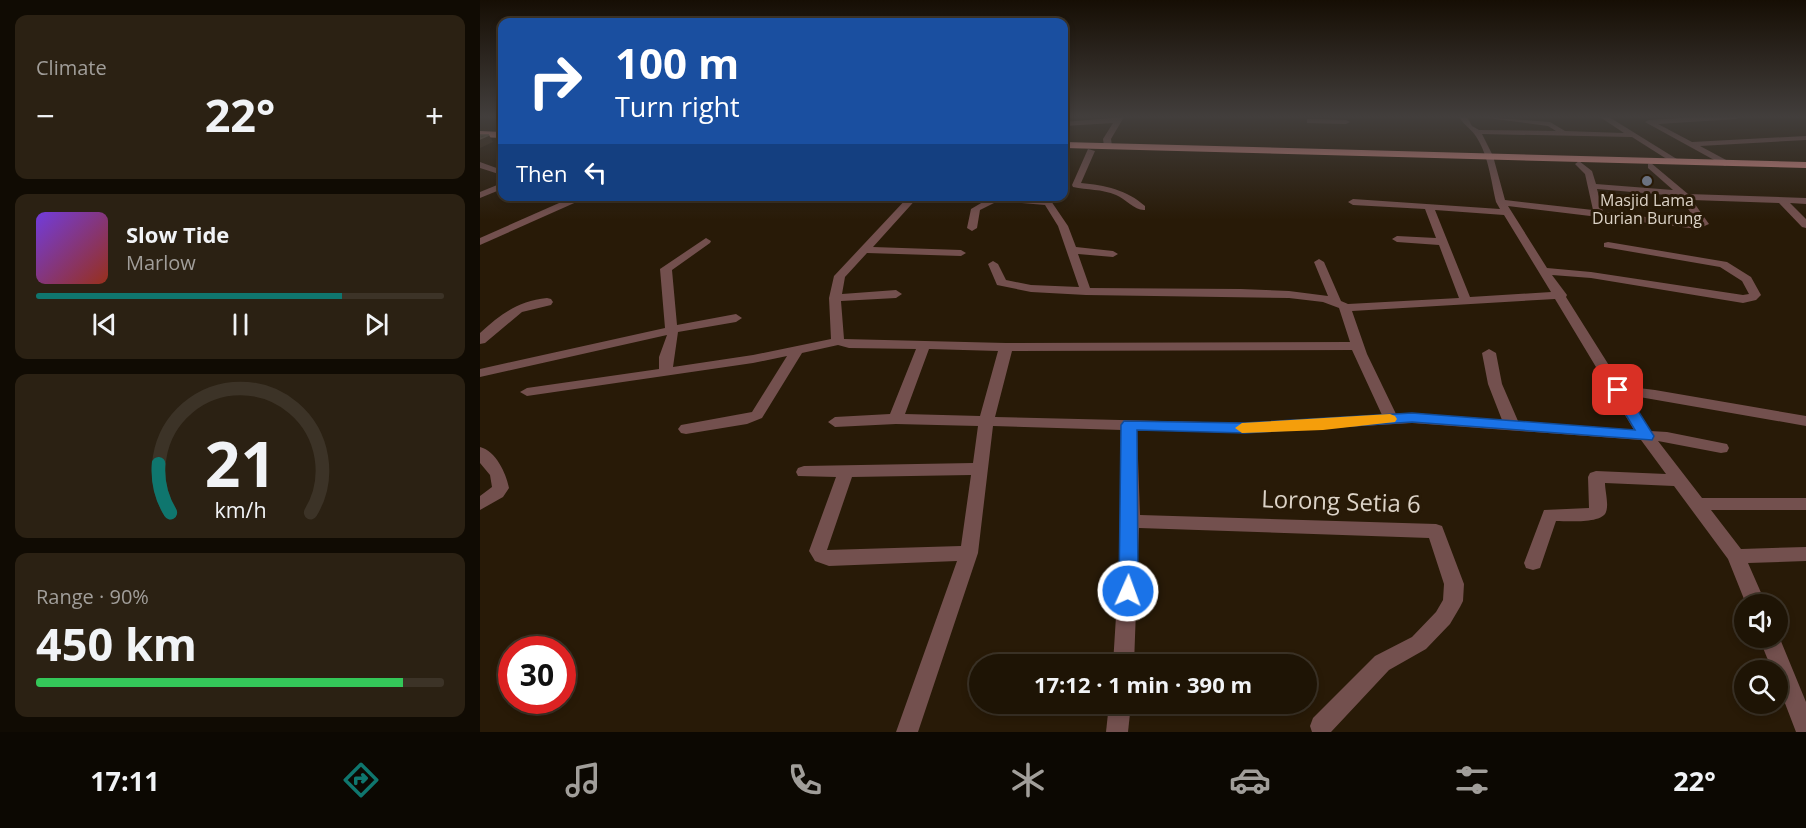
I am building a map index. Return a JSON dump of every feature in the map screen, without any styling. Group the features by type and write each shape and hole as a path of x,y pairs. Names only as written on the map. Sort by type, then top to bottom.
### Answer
{"highway":[{"path":"1099,151 1806,165"},
{"path":"1260,151 1579,164 1806,170"}],"street":[{"path":"1091,151 1076,185 1101,187 1120,193 1142,208"},
{"path":"1486,151 1504,207 1561,295 1646,436 1736,556 1752,594"},
{"path":"1660,151 1676,161"},
{"path":"1704,151 1725,163"},
{"path":"1579,164 1589,173 1599,214"},
{"path":"480,165 498,172"},
{"path":"1353,202 1429,207 1504,207 1599,214 1698,226 1704,224 1684,195 1651,166"},
{"path":"1592,186 1684,195 1806,201"},
{"path":"480,195 498,188"},
{"path":"480,242 574,201"},
{"path":"838,340 835,298 840,276 910,201"},
{"path":"972,228 978,207 993,201"},
{"path":"1041,201 1048,203 1063,226 1086,292"},
{"path":"1782,201 1806,225"},
{"path":"1429,207 1466,301"},
{"path":"1397,239 1443,242"},
{"path":"666,372 666,357 673,340 666,269 706,241"},
{"path":"1545,271 1591,275 1743,299 1752,298 1755,295 1748,279 1723,264 1608,245"},
{"path":"863,250 961,253"},
{"path":"1072,250 1113,254"},
{"path":"1319,262 1391,419"},
{"path":"993,264 998,280 1005,284 1086,292 1292,295 1340,304 1466,301 1561,295"},
{"path":"835,298 896,294"},
{"path":"480,340 516,308 535,302 547,302"},
{"path":"480,373 671,330 736,318"},
{"path":"527,392 666,372 797,350 838,340 849,344 1006,348 1357,346"},
{"path":"896,419 923,347"},
{"path":"907,732 969,553 986,421 1006,348"},
{"path":"686,429 747,419 757,415 797,350"},
{"path":"1489,353 1495,384 1512,425"},
{"path":"1618,390 1655,394 1806,421"},
{"path":"835,423 896,419 1245,428 1436,418 1676,439 1721,448"},
{"path":"1124,654 1131,521 1129,425"},
{"path":"480,452 498,474 501,488 497,494 480,504"},
{"path":"804,472 980,469"},
{"path":"846,472 818,551 821,556 829,559 969,553"},
{"path":"1533,563 1550,515 1592,514 1598,511 1596,477 1679,480"},
{"path":"1697,504 1806,504"},
{"name":"Lorong Setia 6","path":"1131,521 1436,531 1454,584 1453,602 1443,618 1419,643 1382,663 1321,726"},
{"path":"1736,556 1806,554"},
{"path":"1773,648 1806,729"},
{"path":"1117,732 1119,714"}],"slow traffic":[{"path":"1242,428 1323,425 1390,419"}],"place":[{"name":"Masjid Lama Durian Burung","path":"1647,181"}],"route":[{"path":"1128,591 1131,521 1129,425 1245,428 1436,418 1646,436 1618,390"}]}
